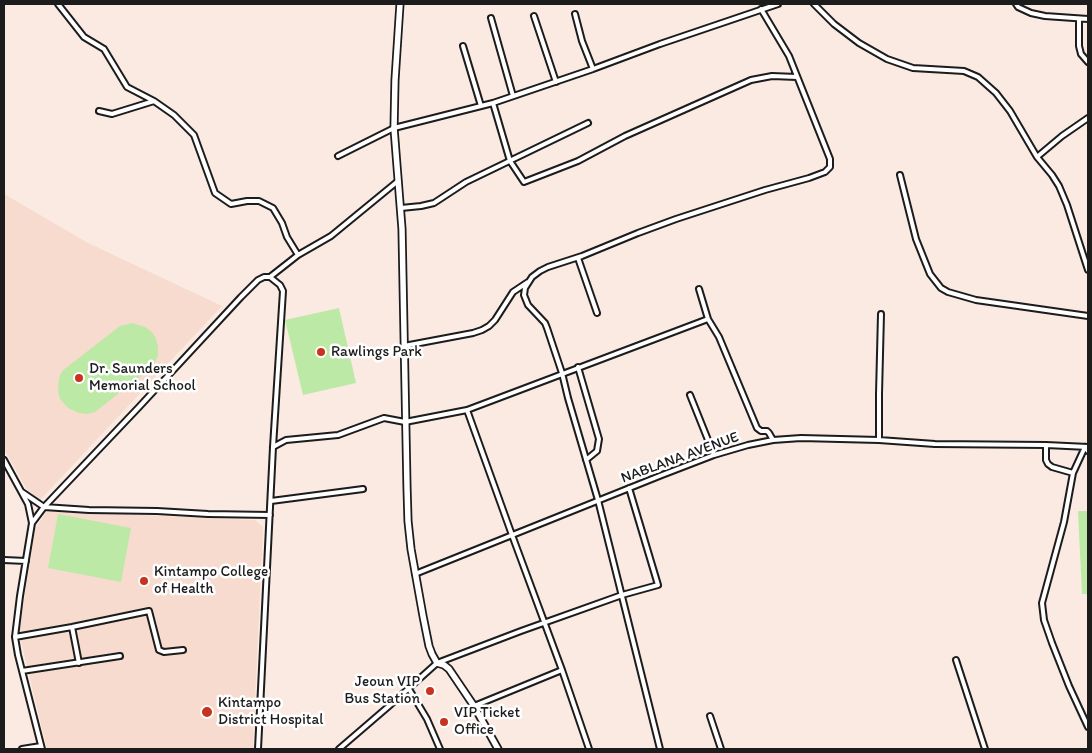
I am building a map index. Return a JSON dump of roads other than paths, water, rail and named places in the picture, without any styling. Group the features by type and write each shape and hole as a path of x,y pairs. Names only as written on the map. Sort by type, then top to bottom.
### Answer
{"main road":[{"path":"400,4 394,128 404,269 408,521 415,574 429,646 437,662 450,670 474,706 498,749"}],"street":[{"path":"58,4 84,37 104,49 128,87 154,101 174,115 194,135 215,193 231,204 247,201 259,202 273,208 298,255"},
{"path":"338,156 394,128 493,103 593,70 660,44 778,4"},
{"path":"814,4 834,24 859,43 886,59 913,68 964,71 978,77 996,93 1010,111 1037,157 1052,175 1067,205 1088,270"},
{"path":"1016,4 1018,7 1031,13 1088,19"},
{"path":"404,346 482,330 495,320 513,292 540,271 676,219 826,172 830,167 830,159 797,76 780,39 761,9"},
{"path":"576,14 582,42 593,70"},
{"path":"534,16 556,82"},
{"path":"490,18 513,96"},
{"path":"1079,19 1079,46 1081,54 1088,62"},
{"path":"463,46 481,106"},
{"path":"493,103 510,160 524,182 578,161 624,136 751,80 772,76 797,76"},
{"path":"99,112 112,114 154,101"},
{"path":"1037,157 1088,118"},
{"path":"401,208 434,203 466,182 588,123"},
{"path":"900,175 916,239 930,274 941,288 948,292 976,300 1088,316"},
{"path":"32,523 44,507 258,280 270,277 298,255 331,236 398,181"},
{"path":"578,258 597,313"},
{"path":"258,749 283,291 280,285 270,277"},
{"path":"528,282 524,295 528,304 545,323 562,373 598,500 660,749"},
{"path":"699,289 708,319 720,337 758,428 761,431 767,431 773,440"},
{"path":"879,440 881,314"},
{"path":"273,447 286,440 338,435 384,418 405,422 467,410 708,319"},
{"path":"578,367 599,439 597,451 586,460"},
{"path":"690,395 714,454"},
{"path":"467,410 589,749"},
{"name":"NABLANA AVENUE","path":"415,574 714,454 748,444 802,438 935,444 1086,447"},
{"path":"1046,445 1046,460 1048,464 1073,473"},
{"path":"1086,447 1088,451"},
{"path":"1086,447 1073,473 1064,522 1042,603 1044,620 1052,643 1088,727"},
{"path":"4,460 28,504 32,523 14,637 42,748 22,749"},
{"path":"339,749 409,689 437,662 521,631 658,585 629,488"},
{"path":"271,501 363,489"},
{"path":"22,491 44,507 270,515"},
{"path":"4,560 26,561"},
{"path":"14,637 149,611 159,650 164,652 183,650"},
{"path":"72,627 79,663"},
{"path":"22,672 120,656"},
{"path":"956,660 985,749"},
{"path":"474,706 562,670"},
{"path":"409,689 427,719 440,749"},
{"path":"710,716 721,749"}],"place":[{"name":"Rawlings Park","path":"321,352"},
{"name":"Dr. Saunders Memorial School","path":"79,378"},
{"name":"Kintampo College of Health","path":"144,581"},
{"name":"Jeoun VIP Bus Station","path":"430,691"},
{"name":"Kintampo District Hospital","path":"207,712"},
{"name":"VIP Ticket Office","path":"444,722"}]}
